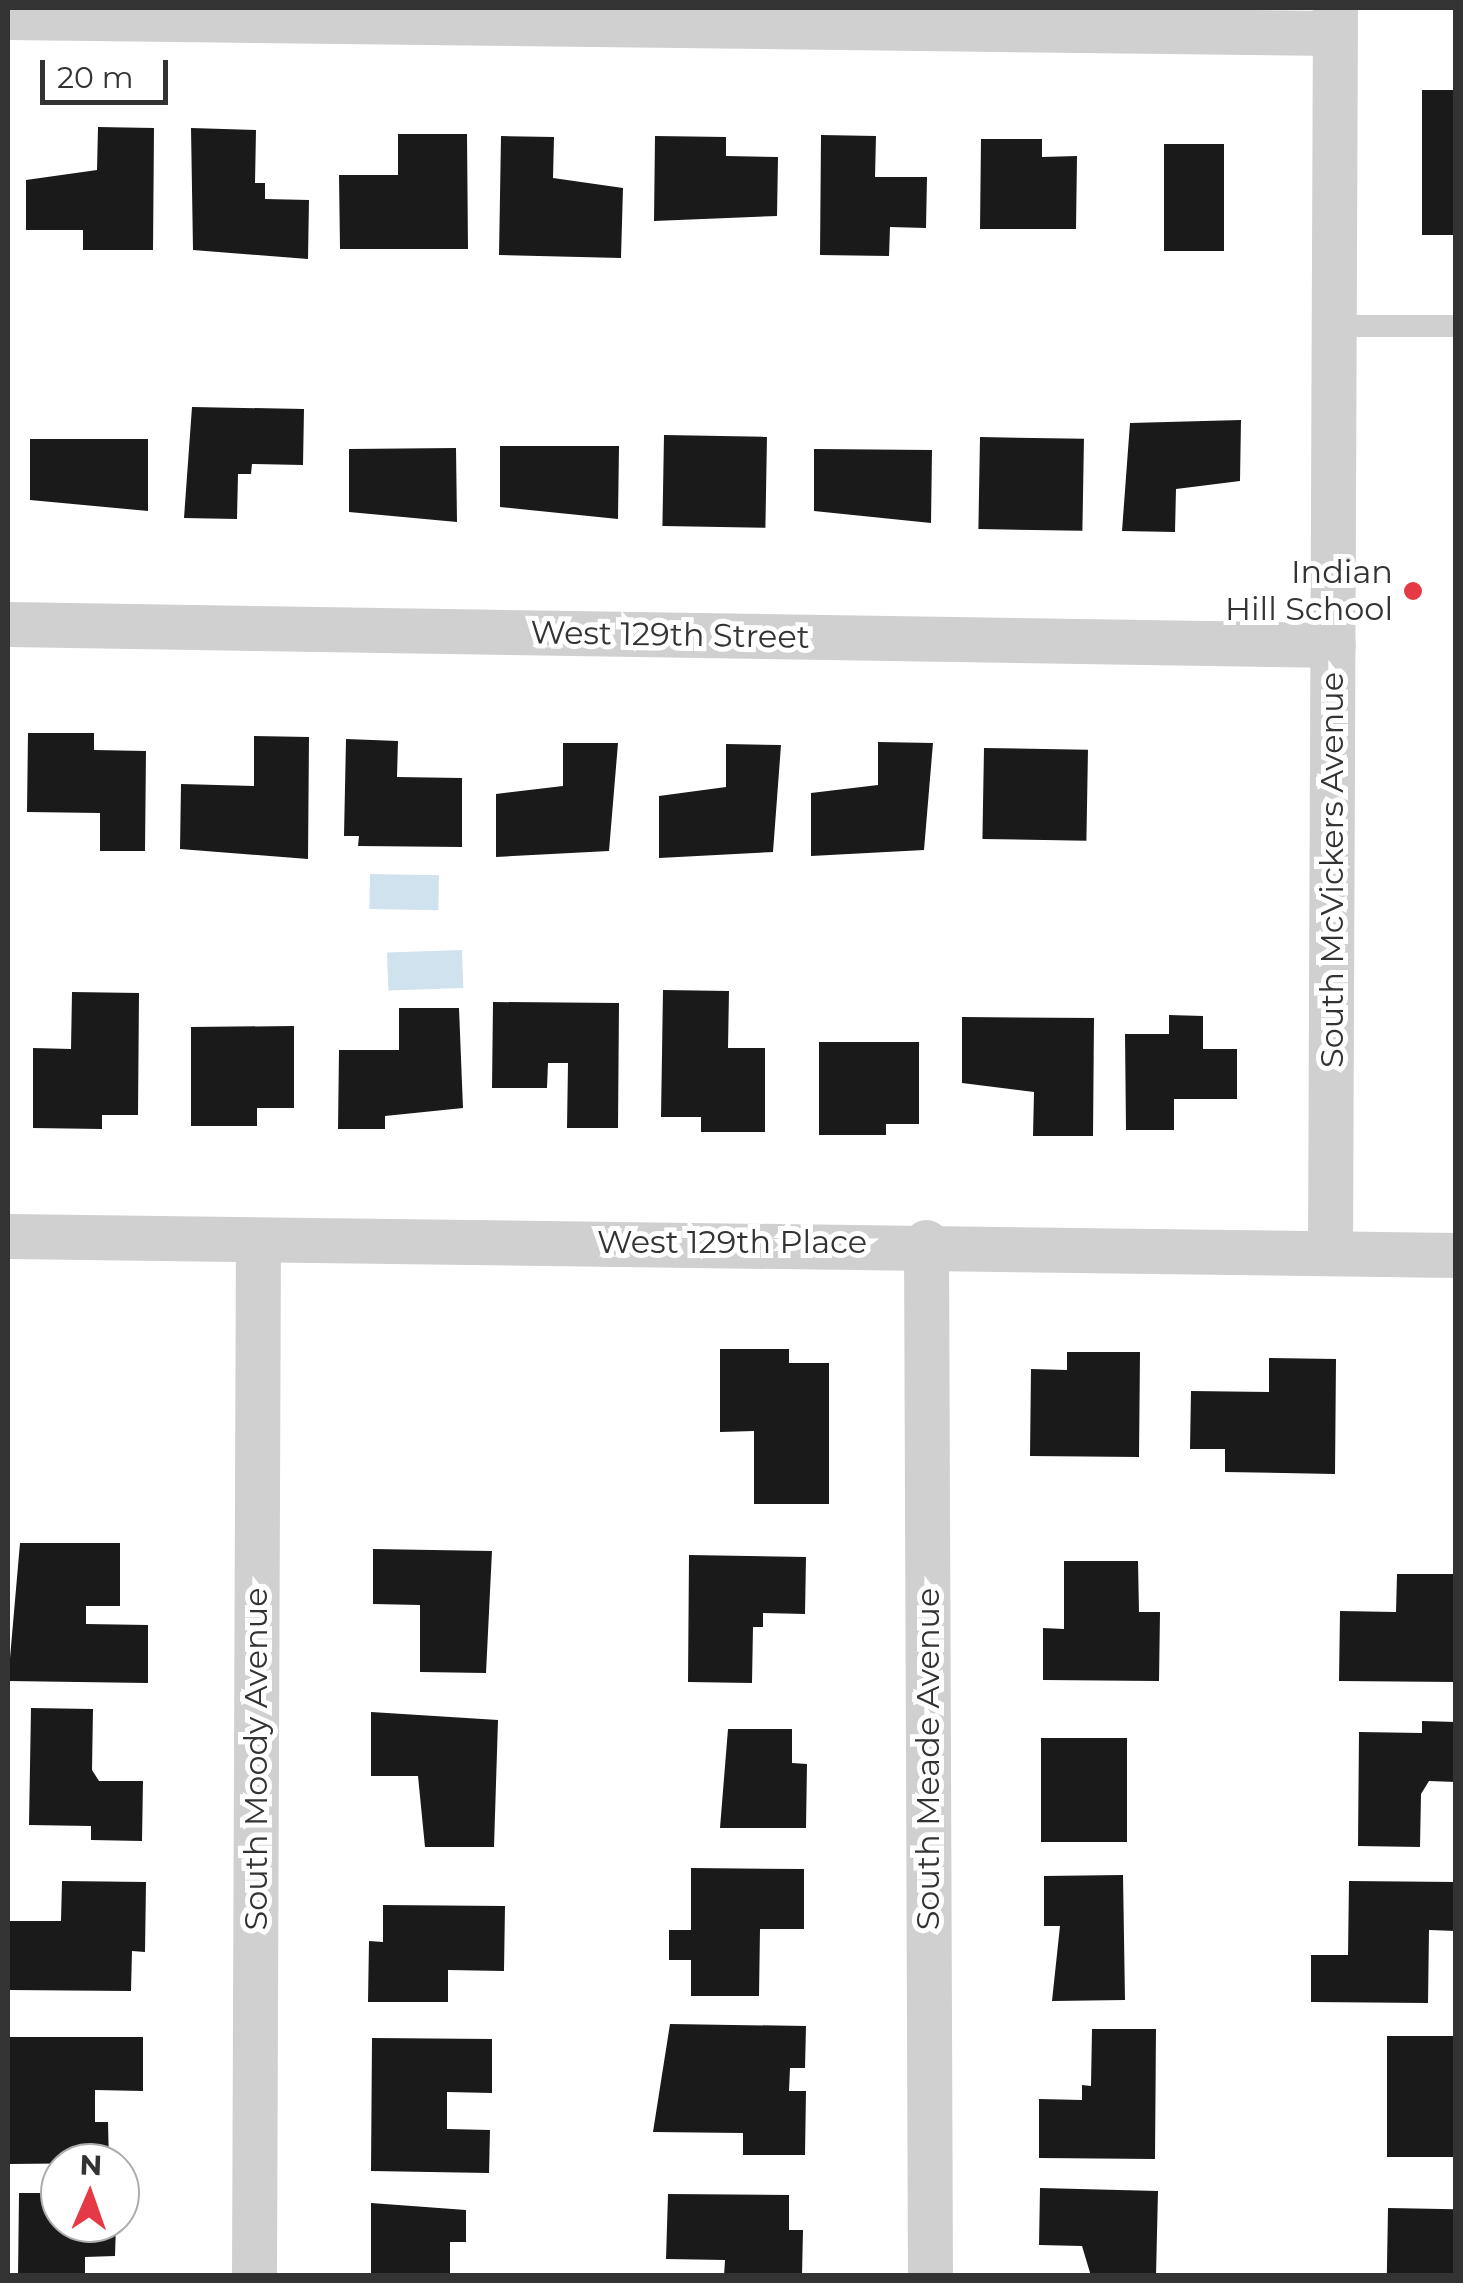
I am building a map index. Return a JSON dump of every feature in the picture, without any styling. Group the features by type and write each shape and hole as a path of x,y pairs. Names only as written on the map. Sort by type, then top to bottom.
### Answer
{"street":[{"path":"8,17 1334,20"},
{"name":"South McVickers Avenue","path":"1330,1252 1334,20"},
{"name":"West 129th Street","path":"8,624 1333,645"},
{"name":"West 129th Place","path":"8,1236 258,1242 926,1242 1456,1256"},
{"name":"South Moody Avenue","path":"254,2276 258,1242"},
{"name":"South Meade Avenue","path":"926,1242 930,2276"}],"lane":[{"path":"1334,326 1456,326"}],"water":[{"path":"370,874 439,875 438,910 369,909"},
{"path":"462,950 463,988 388,991 387,953"}],"building":[{"path":"1422,90 1456,90 1456,235 1422,235"},
{"path":"98,127 154,128 153,250 83,250 83,230 26,230 26,180 97,170"},
{"path":"191,128 256,130 255,183 265,183 265,199 309,200 308,259 193,250"},
{"path":"398,134 467,134 468,249 340,249 339,175 398,175"},
{"path":"821,135 876,136 875,177 927,177 926,228 890,227 889,256 820,255"},
{"path":"501,136 554,137 553,178 623,188 621,258 499,255"},
{"path":"655,136 726,137 726,156 778,157 777,216 654,221"},
{"path":"981,139 1042,139 1042,157 1077,156 1076,229 980,229"},
{"path":"1164,144 1224,144 1224,251 1164,251"},
{"path":"192,407 304,409 303,465 252,464 251,474 238,474 237,519 184,518"},
{"path":"1241,420 1240,481 1176,489 1175,532 1122,531 1130,423"},
{"path":"664,435 767,437 765,528 662,526"},
{"path":"980,437 1084,439 1082,531 978,529"},
{"path":"30,439 148,439 148,511 30,500"},
{"path":"500,446 619,446 618,519 500,507"},
{"path":"456,448 457,522 349,512 349,449"},
{"path":"814,449 932,450 931,523 814,511"},
{"path":"28,733 94,733 94,750 146,751 145,851 100,851 100,813 27,812"},
{"path":"254,736 309,737 308,859 180,849 181,784 254,786"},
{"path":"346,739 398,741 397,777 462,778 462,847 358,846 359,836 344,836"},
{"path":"878,742 933,743 924,850 811,856 811,793 878,785"},
{"path":"563,743 618,743 609,851 496,857 496,794 563,786"},
{"path":"726,744 781,745 773,852 659,858 659,796 726,787"},
{"path":"984,748 1088,750 1086,841 982,839"},
{"path":"663,990 729,991 728,1048 765,1048 765,1132 701,1132 701,1117 661,1117"},
{"path":"72,992 139,993 138,1115 102,1115 102,1129 33,1128 33,1048 71,1049"},
{"path":"493,1002 619,1003 618,1128 567,1128 568,1063 548,1063 547,1088 492,1088"},
{"path":"399,1008 459,1008 463,1108 385,1116 385,1129 338,1129 339,1050 399,1050"},
{"path":"1169,1015 1203,1016 1203,1049 1237,1049 1237,1099 1174,1099 1174,1130 1126,1130 1125,1034 1169,1034"},
{"path":"962,1017 1094,1018 1093,1136 1033,1136 1034,1092 962,1083"},
{"path":"294,1026 294,1108 257,1108 257,1126 191,1126 191,1027"},
{"path":"819,1042 919,1042 919,1124 886,1124 886,1135 819,1135"},
{"path":"720,1349 789,1349 789,1363 829,1363 829,1504 754,1504 754,1431 720,1432"},
{"path":"1067,1352 1140,1352 1139,1457 1030,1456 1031,1369 1067,1370"},
{"path":"1269,1358 1336,1359 1335,1474 1225,1472 1225,1449 1190,1449 1191,1391 1269,1392"},
{"path":"20,1543 120,1543 120,1606 86,1606 86,1624 148,1625 148,1683 8,1681"},
{"path":"373,1549 492,1551 486,1673 420,1672 420,1605 373,1604"},
{"path":"689,1555 806,1557 805,1614 763,1613 763,1627 753,1627 752,1683 688,1682"},
{"path":"1064,1561 1138,1561 1139,1612 1160,1612 1159,1681 1043,1680 1043,1628 1064,1629"},
{"path":"1397,1574 1456,1574 1456,1682 1339,1681 1340,1611 1396,1612"},
{"path":"31,1708 93,1709 92,1770 99,1781 143,1781 142,1841 91,1840 91,1826 29,1825"},
{"path":"371,1712 498,1720 494,1847 425,1847 418,1776 371,1776"},
{"path":"1422,1721 1456,1722 1456,1782 1429,1781 1421,1794 1420,1847 1358,1846 1359,1732 1422,1733"},
{"path":"728,1729 792,1729 792,1763 807,1764 806,1828 720,1828"},
{"path":"1041,1738 1127,1738 1127,1842 1041,1842"},
{"path":"691,1868 804,1869 804,1929 760,1929 759,1996 691,1996 691,1960 669,1960 669,1930 691,1930"},
{"path":"1123,1875 1125,2000 1052,2001 1060,1926 1044,1926 1044,1876"},
{"path":"62,1881 146,1882 145,1952 132,1951 131,1991 8,1990 8,1921 61,1921"},
{"path":"1349,1881 1456,1882 1456,1931 1429,1930 1428,2003 1311,2002 1311,1955 1348,1955"},
{"path":"383,1905 505,1906 504,1971 448,1970 448,2002 368,2002 369,1941 383,1942"},
{"path":"670,2024 806,2026 805,2068 790,2068 789,2091 806,2091 805,2155 743,2155 743,2133 653,2132"},
{"path":"1092,2029 1156,2029 1155,2159 1039,2158 1039,2099 1082,2100 1082,2085 1091,2086"},
{"path":"1387,2036 1456,2036 1456,2157 1387,2157"},
{"path":"10,2037 143,2037 143,2091 95,2090 95,2122 108,2122 109,2143 40,2143 40,2164 8,2164"},
{"path":"372,2038 492,2039 492,2093 447,2092 447,2129 490,2130 489,2173 371,2171"},
{"path":"1040,2188 1158,2191 1156,2276 1091,2276 1082,2246 1039,2245"},
{"path":"19,2193 40,2193 40,2243 115,2243 115,2256 85,2257 85,2276 18,2276"},
{"path":"668,2194 789,2195 789,2230 803,2230 802,2276 724,2276 725,2260 666,2259"},
{"path":"371,2203 466,2210 466,2242 450,2242 450,2276 371,2276"},
{"path":"1388,2208 1456,2209 1455,2276 1387,2276"}],"place":[{"name":"Indian Hill School","path":"1413,591"}]}
